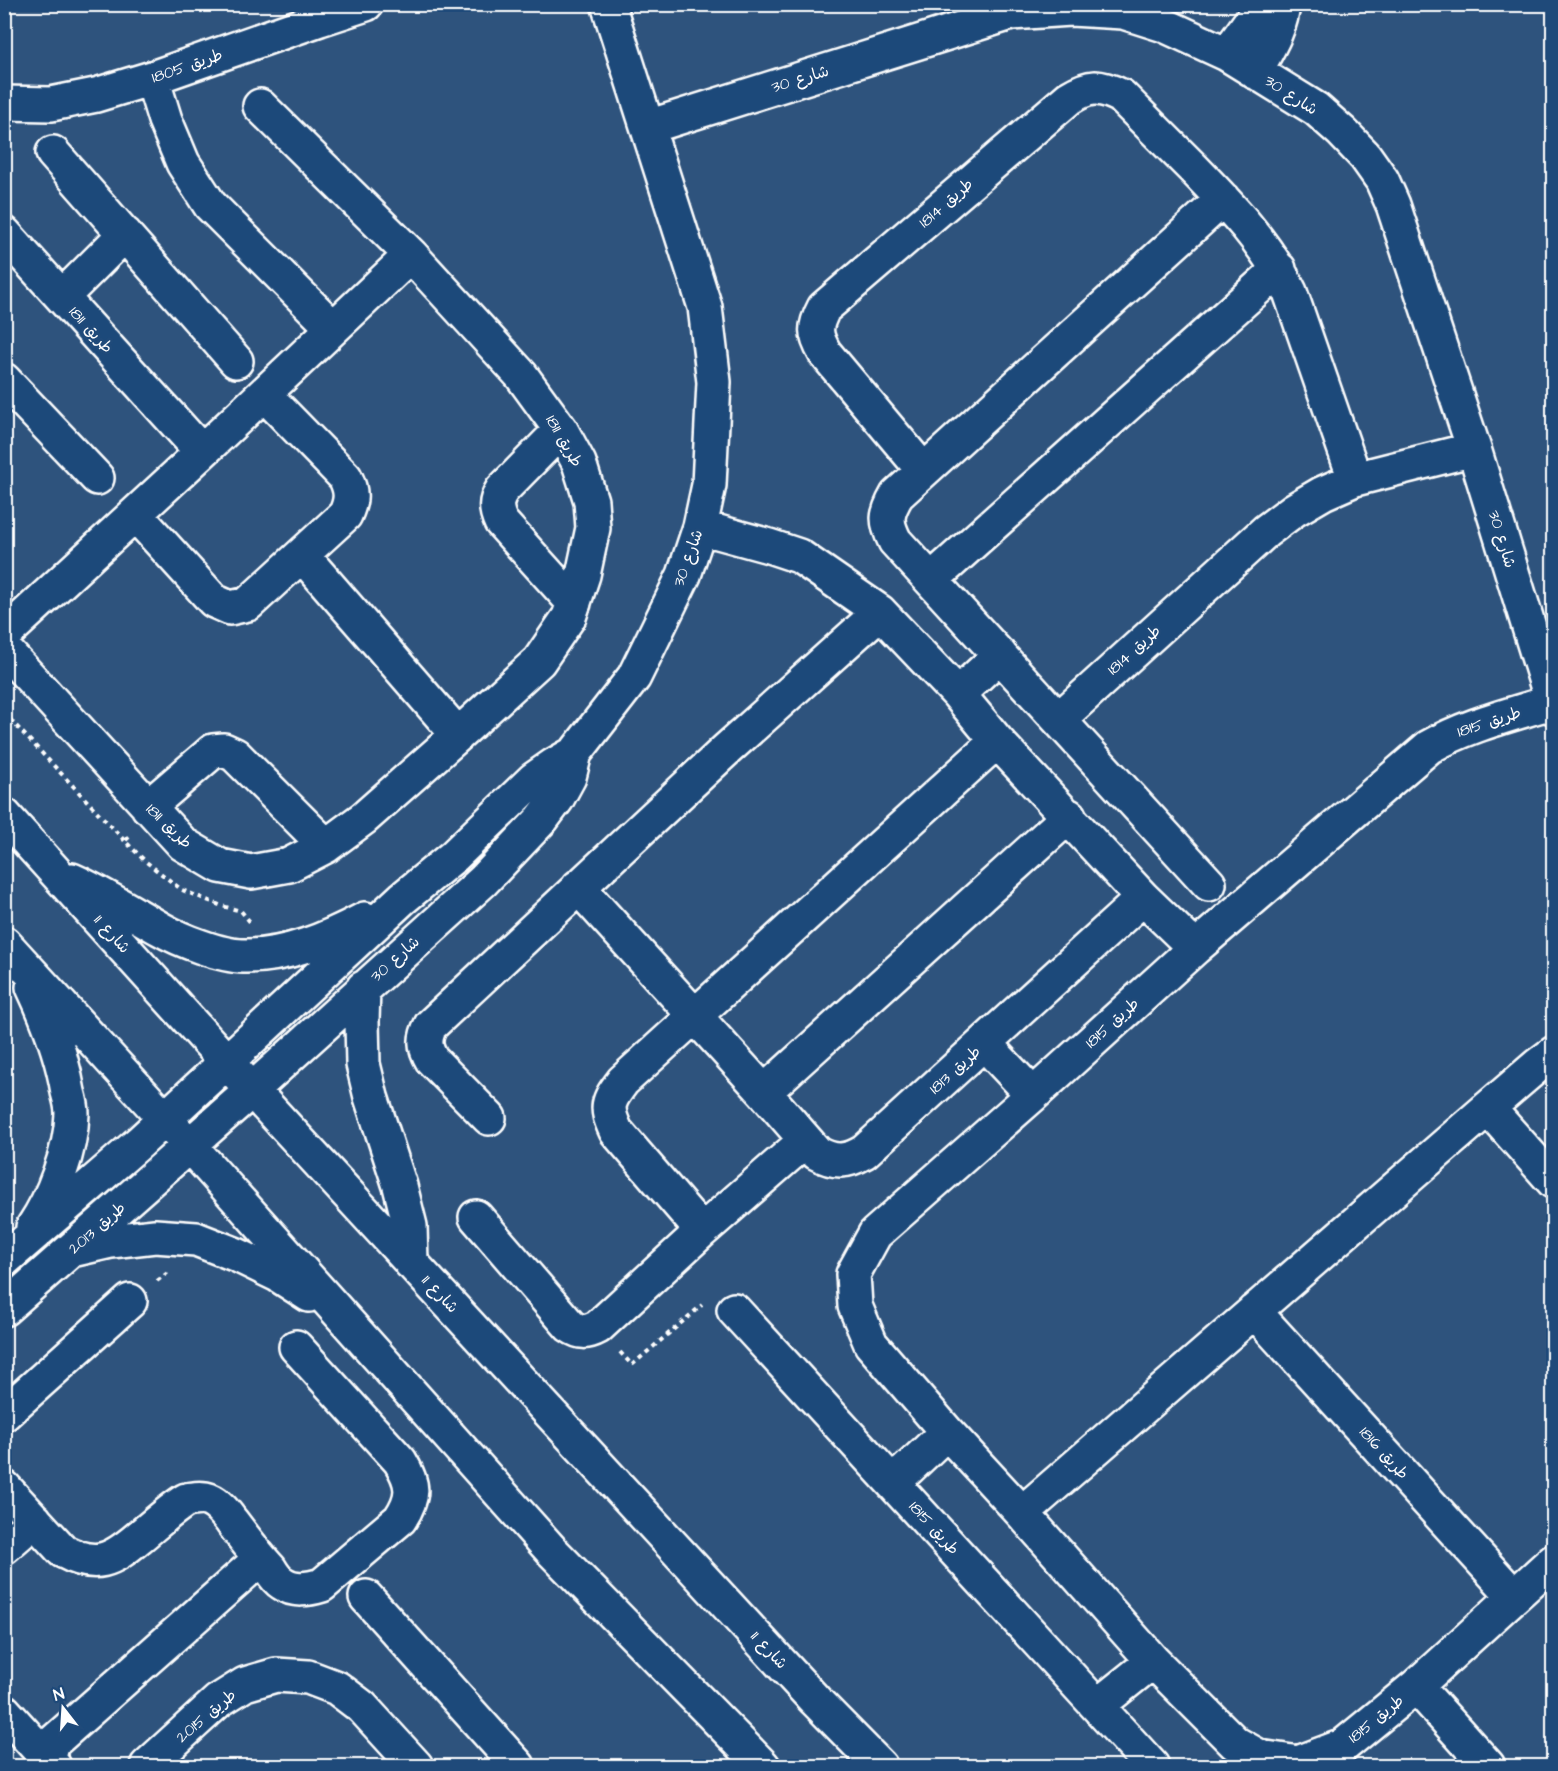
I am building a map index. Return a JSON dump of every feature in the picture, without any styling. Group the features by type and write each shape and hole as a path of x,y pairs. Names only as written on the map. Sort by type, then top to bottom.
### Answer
{"street":[{"name":"طريق 1805","path":"4,103 51,104 96,95 152,78 318,12 366,4"},
{"name":"شارع 30","path":"165,1119 403,898 454,856 534,779 575,753 634,677 684,575 700,528 709,484 714,382 705,307 608,4"},
{"path":"1227,54 1263,4"},
{"path":"1255,72 1276,32 1283,4"},
{"name":"شارع 30","path":"648,127 1011,13 1071,9 1123,12 1164,25 1227,54 1316,109 1365,156 1382,180 1393,205 1474,449 1552,705"},
{"path":"152,78 165,120 183,163 210,205 333,328"},
{"name":"طريق 1814","path":"924,470 825,353 817,339 816,322 824,308 1069,98 1085,88 1104,87 1121,96 1223,199 1279,269 1293,299 1355,479"},
{"name":"طريق 1811","path":"4,649 183,844 220,866 251,872 289,865 326,846 364,818 539,661 570,617 583,575 592,528 591,501 579,463 561,430 521,375 411,255 260,106"},
{"path":"53,153 237,362"},
{"path":"1209,884 1059,718 894,541 887,526 888,509 897,495 1223,199"},
{"name":"طريق 1811","path":"4,233 202,452"},
{"path":"62,297 125,234"},
{"path":"4,635 411,255"},
{"path":"931,580 1279,269"},
{"path":"4,380 97,478"},
{"path":"135,514 214,601 230,608 248,604 345,515 351,502 351,489 345,477 264,394"},
{"path":"561,430 502,490 496,505 501,522 574,603"},
{"name":"طريق 1814","path":"1059,718 1266,531 1294,510 1323,493 1355,479 1474,449"},
{"path":"700,528 799,556 880,612 958,694 997,741 1143,898 1195,948"},
{"path":"302,555 458,735"},
{"path":"489,1118 432,1060 427,1052 425,1043 432,1025 578,887 880,612"},
{"path":"958,694 1000,655"},
{"name":"طريق 1815","path":"1552,705 1467,728 1429,747 1195,948 875,1234 854,1274 855,1306 871,1344 1153,1661 1235,1743 1260,1757 1298,1763 1343,1746 1416,1686 1554,1560"},
{"path":"702,1231 616,1131 608,1114 611,1097 623,1081 997,741"},
{"path":"148,807 213,751 224,750 235,755 326,846"},
{"name":"شارع 30","path":"189,1146 483,881 542,819 557,799 569,777 575,753"},
{"name":"شارع 11","path":"4,815 411,1263 815,1700 880,1767"},
{"path":"764,1092 1069,816"},
{"path":"56,872 93,889 162,930 201,947 241,957 284,952 321,940 403,898"},
{"name":"طريق 1813","path":"578,887 764,1092 805,1141 817,1153 828,1159 840,1161 853,1159 864,1152 1143,898"},
{"path":"13,952 552,1551 763,1767"},
{"path":"12,1253 40,1217 60,1172 70,1138 72,1112 57,1042 13,952"},
{"path":"363,988 363,1064 378,1123 400,1186 410,1226 411,1263"},
{"path":"984,1043 1033,1095"},
{"path":"1022,1513 1554,1053"},
{"path":"1488,1108 1554,1182"},
{"path":"12,1253 165,1119"},
{"path":"476,1217 570,1326 578,1331 589,1332 598,1327 702,1231 805,1141"},
{"name":"طريق 2013","path":"4,1309 189,1146"},
{"path":"71,1251 111,1241 155,1236 196,1239 237,1255 278,1275 347,1322"},
{"path":"4,1414 130,1301"},
{"name":"طريق 1815","path":"734,1310 1152,1767"},
{"name":"طريق 1816","path":"1254,1311 1514,1596"},
{"path":"4,1487 63,1551 79,1558 96,1561 118,1554 186,1500 207,1499 223,1511 281,1583 291,1587 312,1588 322,1585 400,1519 409,1505 411,1490 408,1475 400,1461 296,1347"},
{"path":"893,1483 947,1432"},
{"path":"4,1547 35,1520"},
{"path":"4,1711 47,1760 260,1558"},
{"path":"366,1597 518,1767"},
{"path":"1097,1706 1153,1661"},
{"name":"طريق 2015","path":"147,1767 219,1701 245,1684 276,1676 308,1677 337,1688 362,1707 416,1767"},
{"path":"1416,1686 1488,1767"}],"path":[{"path":"4,713 124,841"},
{"path":"130,1301 177,1266"},
{"path":"598,1327 632,1365 703,1304 734,1310"}]}
